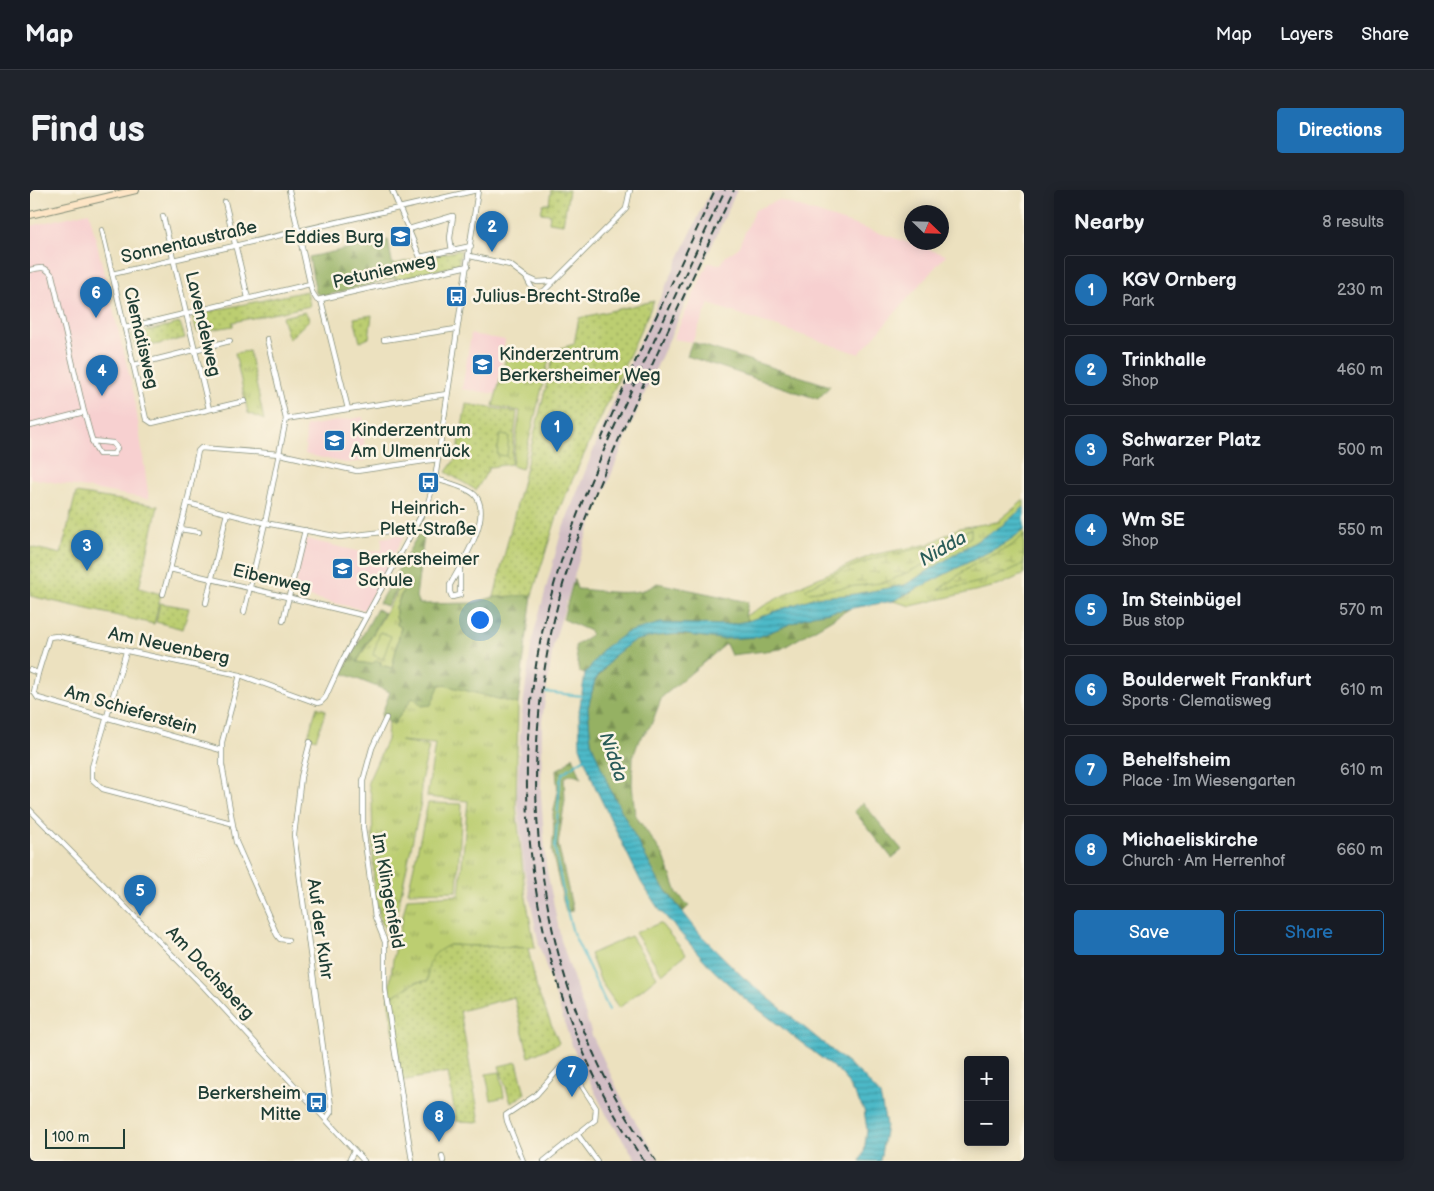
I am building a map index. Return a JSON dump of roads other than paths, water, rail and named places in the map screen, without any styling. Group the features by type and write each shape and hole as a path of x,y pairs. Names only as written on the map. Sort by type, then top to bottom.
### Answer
{"street":[{"path":"30,214 136,190"},
{"path":"125,328 310,284 289,190"},
{"path":"392,190 420,257 471,246"},
{"path":"366,616 420,522 435,479 456,329 470,256 478,190"},
{"name":"Sonnentaustraße","path":"112,274 478,190"},
{"path":"526,277 535,294 544,290 626,210 630,190"},
{"path":"225,202 248,298"},
{"name":"Lavendelweg","path":"163,216 209,409"},
{"path":"409,229 453,216 450,238 452,250"},
{"name":"Clematisweg","path":"102,230 149,422 209,409"},
{"path":"470,256 510,265 526,277 537,282 554,281"},
{"name":"Petunienweg","path":"310,284 314,298 321,300 468,266"},
{"path":"30,270 42,267 47,268 52,275 92,441 99,454 114,454 117,448 113,443 92,441"},
{"path":"321,300 348,408"},
{"path":"384,340 456,329"},
{"path":"244,612 266,523 286,419 267,339"},
{"path":"134,364 230,341"},
{"path":"286,419 447,394"},
{"path":"209,409 245,401"},
{"path":"30,426 84,412"},
{"path":"163,594 187,503 199,448 280,454 356,471 438,459"},
{"path":"435,479 474,494 480,503 473,545 450,585 450,592 452,596 456,597 462,591 460,570"},
{"path":"187,503 266,523 340,538 416,528"},
{"path":"206,603 227,513"},
{"path":"180,528 198,532"},
{"path":"283,621 305,530"},
{"name":"Eibenweg","path":"170,569 366,616"},
{"name":"Am Neuenberg","path":"38,673 49,637 57,636 126,652 240,674 317,703 326,698 366,616"},
{"path":"126,652 92,771 92,779 98,786 231,823"},
{"path":"30,670 38,673"},
{"name":"Am Schieferstein","path":"38,673 34,692 38,698 106,719 221,750"},
{"path":"240,674 221,750 231,823 247,872 277,935 280,939 288,940"},
{"name":"Im Klingenfeld","path":"386,718 372,748 363,781 363,827 375,917 381,931 386,954 385,989 412,1161"},
{"name":"Auf der Kuhr","path":"310,742 301,777 294,835 331,1106 331,1112 326,1119"},
{"name":"Am Dachsberg","path":"30,810 157,937 364,1161"},
{"path":"524,1161 506,1115 536,1094 566,1061 596,1108 595,1120 544,1161"},
{"path":"578,1135 597,1161"},
{"path":"349,1161 354,1151"}],"water":[{"path":"1024,507 1024,530 1004,544 893,601 812,615 758,637 721,639 680,634 656,636 633,641 615,655 595,680 588,708 591,742 609,787 659,882 700,934 743,977 862,1075 880,1095 886,1125 880,1161 860,1161 864,1152 867,1130 864,1110 842,1074 745,999 713,970 658,908 641,882 596,789 580,747 579,712 585,674 604,648 628,632 661,623 726,625 748,621 816,597 849,595 905,585 1003,525"}],"waterway":[{"path":"545,692 583,696"},
{"path":"585,758 563,773 560,781 555,848 565,903 573,933 609,1010"}],"railway":[{"path":"601,440 715,190"},
{"path":"644,1161 604,1095 573,1026 549,953 534,878 527,802 529,725 539,650 557,575 574,525 593,475 615,426 725,190"},
{"path":"656,1161 614,1095 582,1025 558,952 543,876 536,800 538,723 549,646 567,571 580,533 640,392 734,190"}],"place":[{"name":"Eddies Burg","path":"400,237"},
{"name":"Trinkhalle","path":"492,252"},
{"name":"Julius-Brecht-Straße","path":"457,296"},
{"name":"Boulderwelt Frankfurt","path":"96,318"},
{"name":"Kinderzentrum Berkersheimer Weg","path":"483,364"},
{"name":"Wm SE","path":"102,396"},
{"name":"Kinderzentrum Am Ulmenrück","path":"335,440"},
{"name":"KGV Ornberg","path":"557,452"},
{"name":"Heinrich- Plett-Straße","path":"428,483"},
{"name":"Berkersheimer Schule","path":"342,569"},
{"name":"Schwarzer Platz","path":"87,571"},
{"name":"Im Steinbügel","path":"140,916"},
{"name":"Behelfsheim","path":"572,1097"},
{"name":"Berkersheim Mitte","path":"317,1103"},
{"name":"Michaeliskirche","path":"439,1142"}],"water label":[{"name":"Nidda","path":"943,549"},
{"name":"Nidda","path":"613,757"}]}
